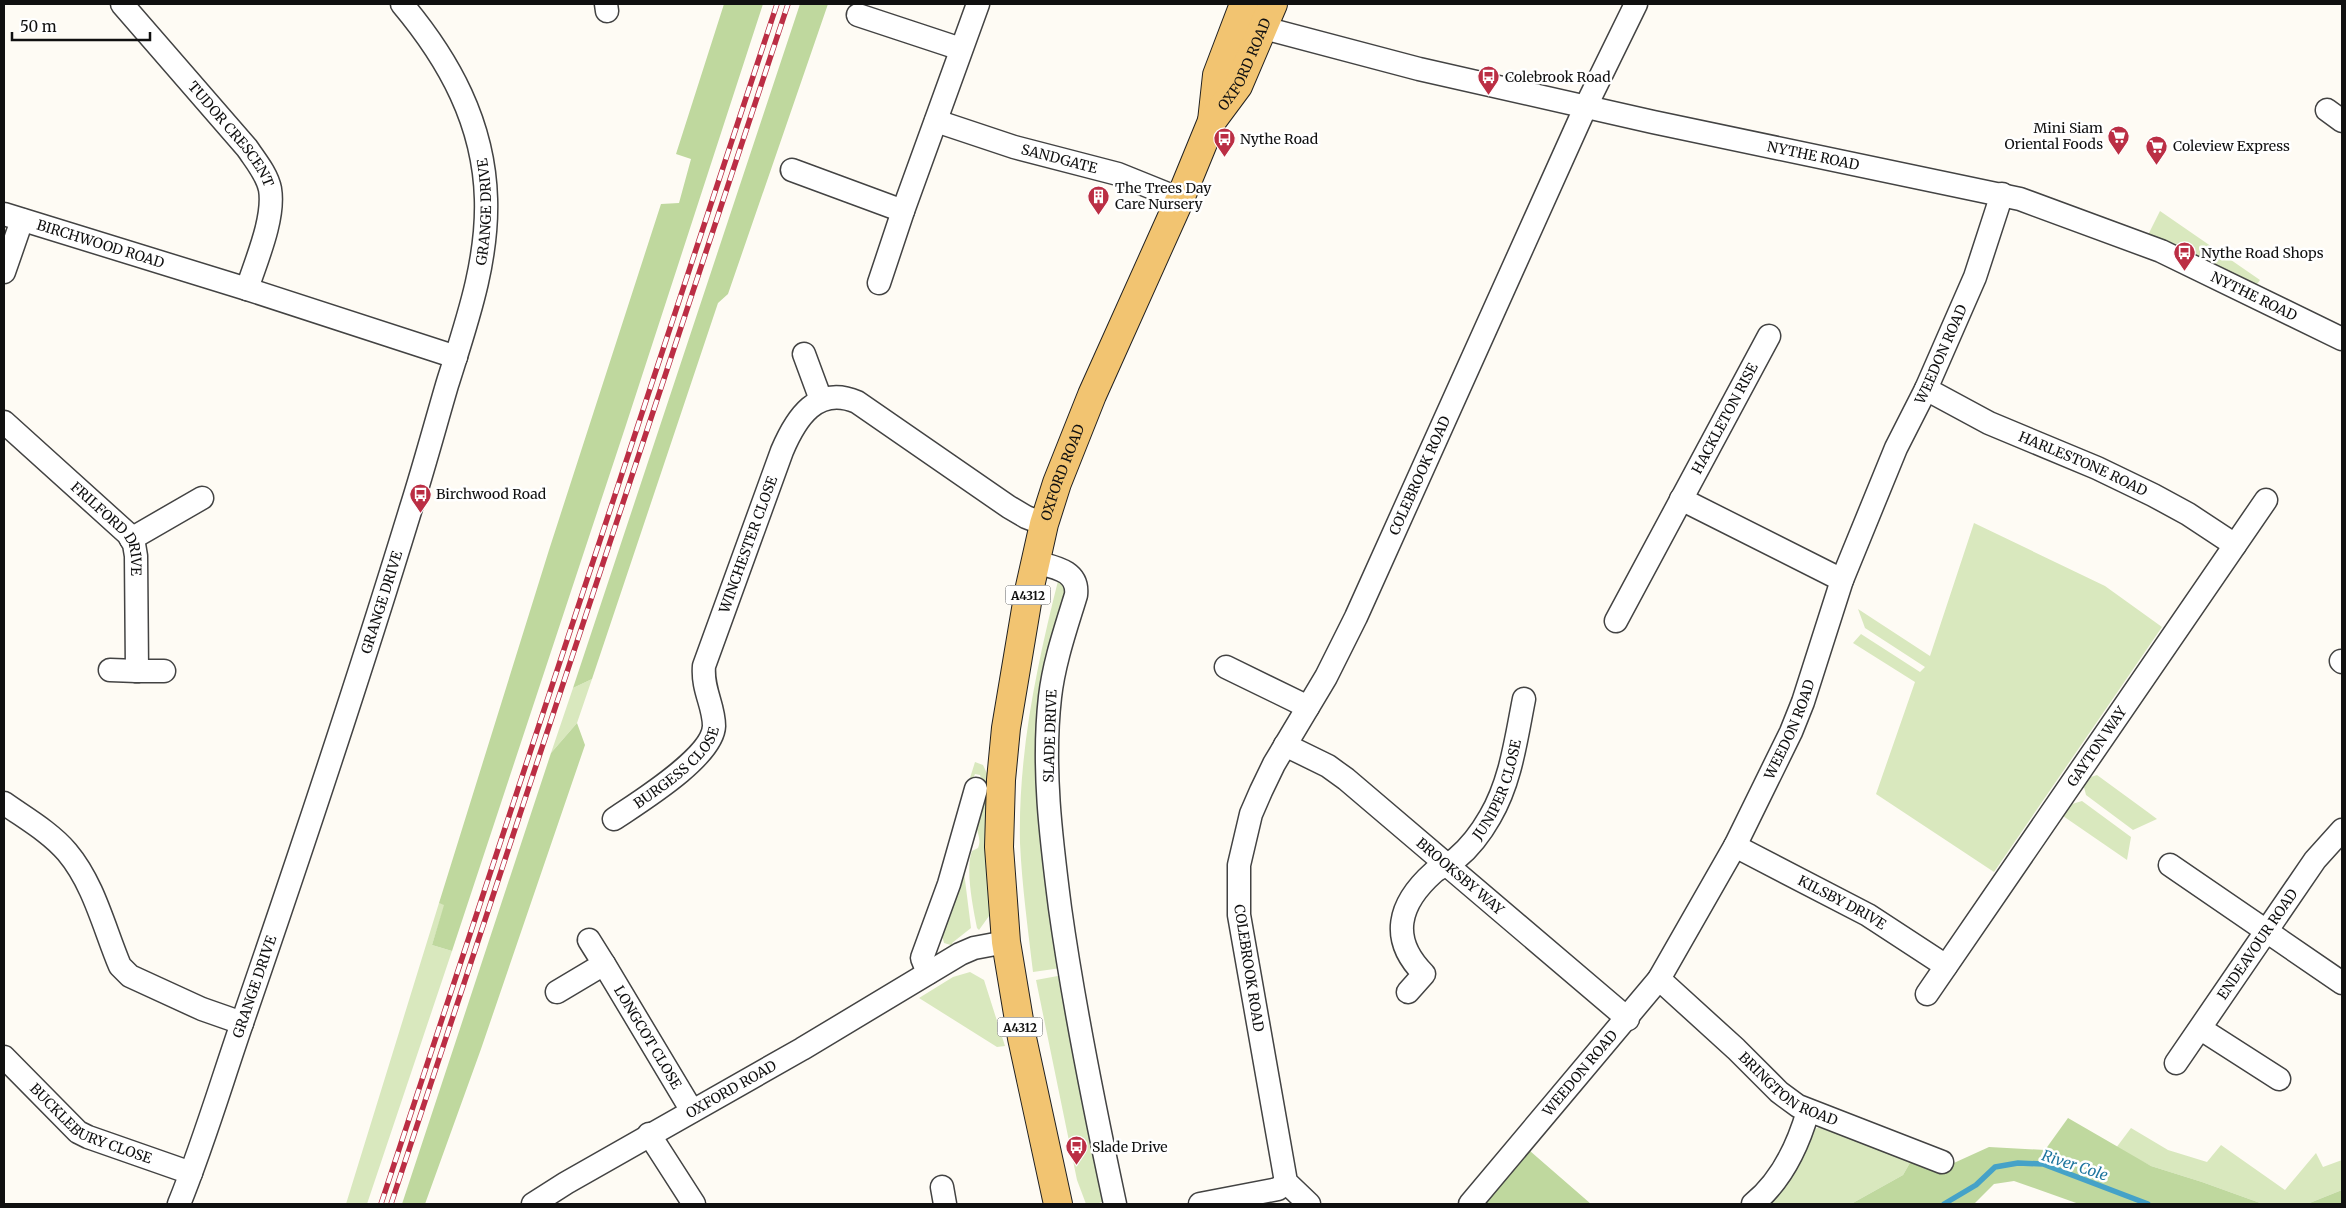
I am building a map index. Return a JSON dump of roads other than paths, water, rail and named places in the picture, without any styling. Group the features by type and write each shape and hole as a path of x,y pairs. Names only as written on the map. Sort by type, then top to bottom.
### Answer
{"main road":[{"path":"1241,12 1268,16"},
{"name":"OXFORD ROAD","path":"1212,122 1217,75 1241,12"},
{"name":"OXFORD ROAD","path":"1006,942 999,847 1000,787 1006,728 1018,647 1044,524 1057,482 1092,395 1180,199 1212,122 1238,86 1268,16"},
{"name":"A4312","path":"1006,942 1022,1038 1058,1204"}],"street":[{"name":"TUDOR CRESCENT","path":"122,4 247,148 262,170 270,189 268,221 247,289"},
{"name":"GRANGE DRIVE","path":"179,1204 192,1173 344,721 416,494 456,357 484,250 486,198 484,174 480,150 464,99 443,58 402,4"},
{"path":"879,283 978,4"},
{"name":"COLEBROOK ROAD","path":"1286,1182 1244,948 1238,891 1240,858 1251,814 1285,745 1341,648 1372,584 1586,106 1636,4"},
{"path":"858,15 961,49"},
{"name":"NYTHE ROAD","path":"1268,16 1384,61 2002,194 2076,218 2161,251 2342,339"},
{"name":"SANDGATE","path":"936,121 1014,147 1118,174 1180,199"},
{"path":"792,170 903,211"},
{"name":"WEEDON ROAD","path":"1470,1204 1659,980 1735,846 1790,732 1802,702 1842,580 1896,448 1926,389 1975,277 2002,194"},
{"name":"BIRCHWOOD ROAD","path":"13,217 247,289 456,357"},
{"path":"4,272 13,217"},
{"name":"HACKLETON RISE","path":"1616,621 1769,336"},
{"path":"804,354 822,400 839,396 857,402 1009,507 1044,524"},
{"name":"HARLESTONE ROAD","path":"1926,389 1989,423 2097,468 2153,495 2188,514 2235,545"},
{"name":"WINCHESTER CLOSE","path":"708,702 703,685 704,666 782,451 804,413 822,400"},
{"name":"FRILFORD DRIVE","path":"4,422 62,476 117,523 131,539 136,564 137,671"},
{"path":"131,539 202,498"},
{"path":"1681,499 1842,580"},
{"name":"GAYTON WAY","path":"1927,994 2266,500"},
{"name":"SLADE DRIVE","path":"1035,562 1062,569 1070,576 1076,586 1076,594 1055,670 1050,698 1048,740 1049,818 1072,997 1115,1204"},
{"path":"1226,667 1308,707"},
{"path":"110,670 164,671"},
{"name":"JUNIPER CLOSE","path":"1408,992 1424,974 1414,964 1404,948 1401,928 1404,915 1422,886 1434,872 1458,858 1479,833 1503,792 1524,699"},
{"name":"BURGESS CLOSE","path":"614,819 676,776 708,744 714,724 708,702"},
{"name":"BROOKSBY WAY","path":"1285,745 1328,766 1346,779 1628,1019"},
{"path":"928,974 922,958 949,884 976,789"},
{"path":"4,803 57,842 77,865 88,885 124,972 202,1009 242,1024"},
{"name":"ENDEAVOUR ROAD","path":"2176,1063 2315,860 2342,830"},
{"name":"KILSBY DRIVE","path":"1735,846 1868,915 1946,966"},
{"path":"2170,865 2342,983"},
{"name":"LONGCOT CLOSE","path":"589,940 692,1111"},
{"name":"OXFORD ROAD","path":"533,1204 649,1134 692,1111 960,954 974,948 1006,942"},
{"path":"557,992 604,964"},
{"name":"BRINGTON ROAD","path":"1659,980 1784,1095 1808,1110 1942,1162"},
{"path":"2201,1029 2279,1079"},
{"name":"BUCKLEBURY CLOSE","path":"4,1058 78,1132 88,1138 192,1173"},
{"path":"1753,1204 1769,1189 1790,1159 1802,1133 1808,1110"},
{"path":"649,1134 694,1204"},
{"path":"1200,1204 1278,1189 1286,1182 1309,1204"}],"waterway":[{"name":"River Cole","path":"1944,1204 1976,1185 1995,1167 2018,1163 2043,1164 2148,1204"}],"railway":[{"path":"381,1204 777,4"},
{"path":"391,1204 788,4"}],"place":[{"name":"Colebrook Road","path":"1489,96"},
{"name":"Mini Siam Oriental Foods","path":"2119,155"},
{"name":"Nythe Road","path":"1224,158"},
{"name":"Coleview Express","path":"2157,165"},
{"name":"The Trees Day Care Nursery","path":"1099,215"},
{"name":"Nythe Road Shops","path":"2185,272"},
{"name":"Birchwood Road","path":"420,513"},
{"name":"Slade Drive","path":"1076,1166"}]}
